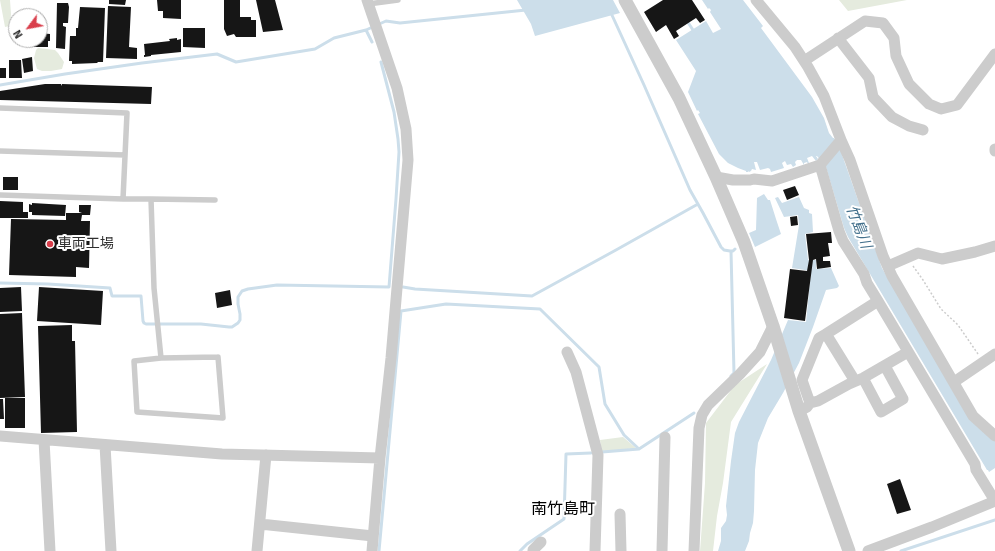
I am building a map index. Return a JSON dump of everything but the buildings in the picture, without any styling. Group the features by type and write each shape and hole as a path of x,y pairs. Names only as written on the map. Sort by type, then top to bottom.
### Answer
{"street":[{"path":"625,0 679,98 716,177 744,242 774,329 799,411 849,551"},
{"path":"756,0 795,47 824,96 840,141 850,160 880,249 892,276 973,416 995,436"},
{"path":"367,2 397,88 406,129 408,160 391,358 372,551"},
{"path":"804,61 865,21 883,23 894,38 896,56 909,84 929,104 941,109 957,105 995,54"},
{"path":"838,38 869,78 873,96 892,116 909,126 923,130"},
{"path":"716,177 733,180 754,179 772,181 822,163 840,141"},
{"path":"822,163 841,236 864,274 867,283 975,464 976,470 995,501 868,551"},
{"path":"888,266 918,253 942,259 995,246"},
{"path":"810,403 802,380 820,338 878,301"},
{"path":"694,551 699,428 702,415 708,405 760,352 774,329"},
{"path":"826,334 881,412 903,399 885,366"},
{"path":"567,352 576,372 598,455 595,551"},
{"path":"799,411 807,407 810,403 818,401 859,380 908,352"},
{"path":"954,382 995,354"},
{"path":"0,436 222,454 380,458"},
{"path":"662,551 664,437"},
{"path":"44,440 50,551"},
{"path":"105,445 111,551"},
{"path":"257,551 266,455"},
{"path":"620,514 620,551"},
{"path":"260,524 373,536"},
{"path":"533,551 532,550 541,542"}],"lane":[{"path":"367,2 398,0"},
{"path":"0,108 127,113 123,199"},
{"path":"0,151 125,154"},
{"path":"0,195 215,200"},
{"path":"151,199 154,288 161,358"},
{"path":"218,357 223,418 137,412 134,361 161,358 218,357"}],"path":[{"path":"907,258 941,309 958,325 984,362"}],"shaded area":[{"path":"0,0 10,0 11,8 8,8 8,26 5,27"},
{"path":"839,0 907,0 848,11"},
{"path":"38,48 55,50 64,62 62,69 42,71 37,69 34,58"},
{"path":"767,364 731,422 713,551 700,551 705,483 706,423 735,385"},
{"path":"623,437 636,448 602,452 600,440"}],"water":[{"path":"517,0 613,0 620,13 535,36 531,24"},
{"name":"竹島川","path":"702,0 743,0 763,26 761,28 812,97 824,118 829,133 834,138 840,149 882,268 911,318 995,440 995,468 989,472 848,237 826,167 817,156 818,159 816,161 812,156 807,158 809,163 804,163 804,165 801,160 797,160 795,162 796,165 793,167 791,164 787,165 785,161 782,163 784,168 771,172 768,168 760,170 757,162 754,162 756,170 752,169 749,172 746,172 728,163 719,154 698,114 700,113 698,110 697,111 688,92 696,71 676,40 706,21 713,33 721,29 710,12 711,10 709,8 708,9"},
{"path":"764,194 768,200 770,200 781,234 755,247 749,233 756,230 757,198"},
{"path":"778,197 782,203 799,197 804,208 809,210 809,213 812,214 813,232 805,234 808,260 816,260 816,269 831,268 839,286 837,288 826,290 799,363 768,418 758,443 755,470 753,523 745,551 718,551 721,541 721,528 726,521 727,515 726,506 731,461 735,433 739,422 771,360 788,320 806,322 811,271 792,268 799,225 798,215 784,217 775,198"}],"waterway":[{"path":"0,85 65,74 217,54 236,62 315,49 334,38 366,30 386,21 400,23 526,10"},
{"path":"611,13 690,190 721,247 724,250 730,251 735,249"},
{"path":"687,21 695,33"},
{"path":"366,30 372,42"},
{"path":"0,283 110,288 112,296 141,296 143,321 146,324 201,324 229,327 232,327 240,320 238,297 242,291 248,289 277,285 389,287 399,152 394,112 381,62"},
{"path":"403,287 532,296 698,204"},
{"path":"731,251 734,373 731,376"},
{"path":"379,551 401,311 446,304 540,309 599,367 605,404 624,435 639,449"},
{"path":"602,452 639,449 694,413"},
{"path":"520,551 527,544 564,519 566,454 591,453"},
{"path":"901,551 995,520"}],"place":[{"name":"車両工場","path":"50,244"}],"district":[{"name":"南竹島町","path":"563,510"}]}
